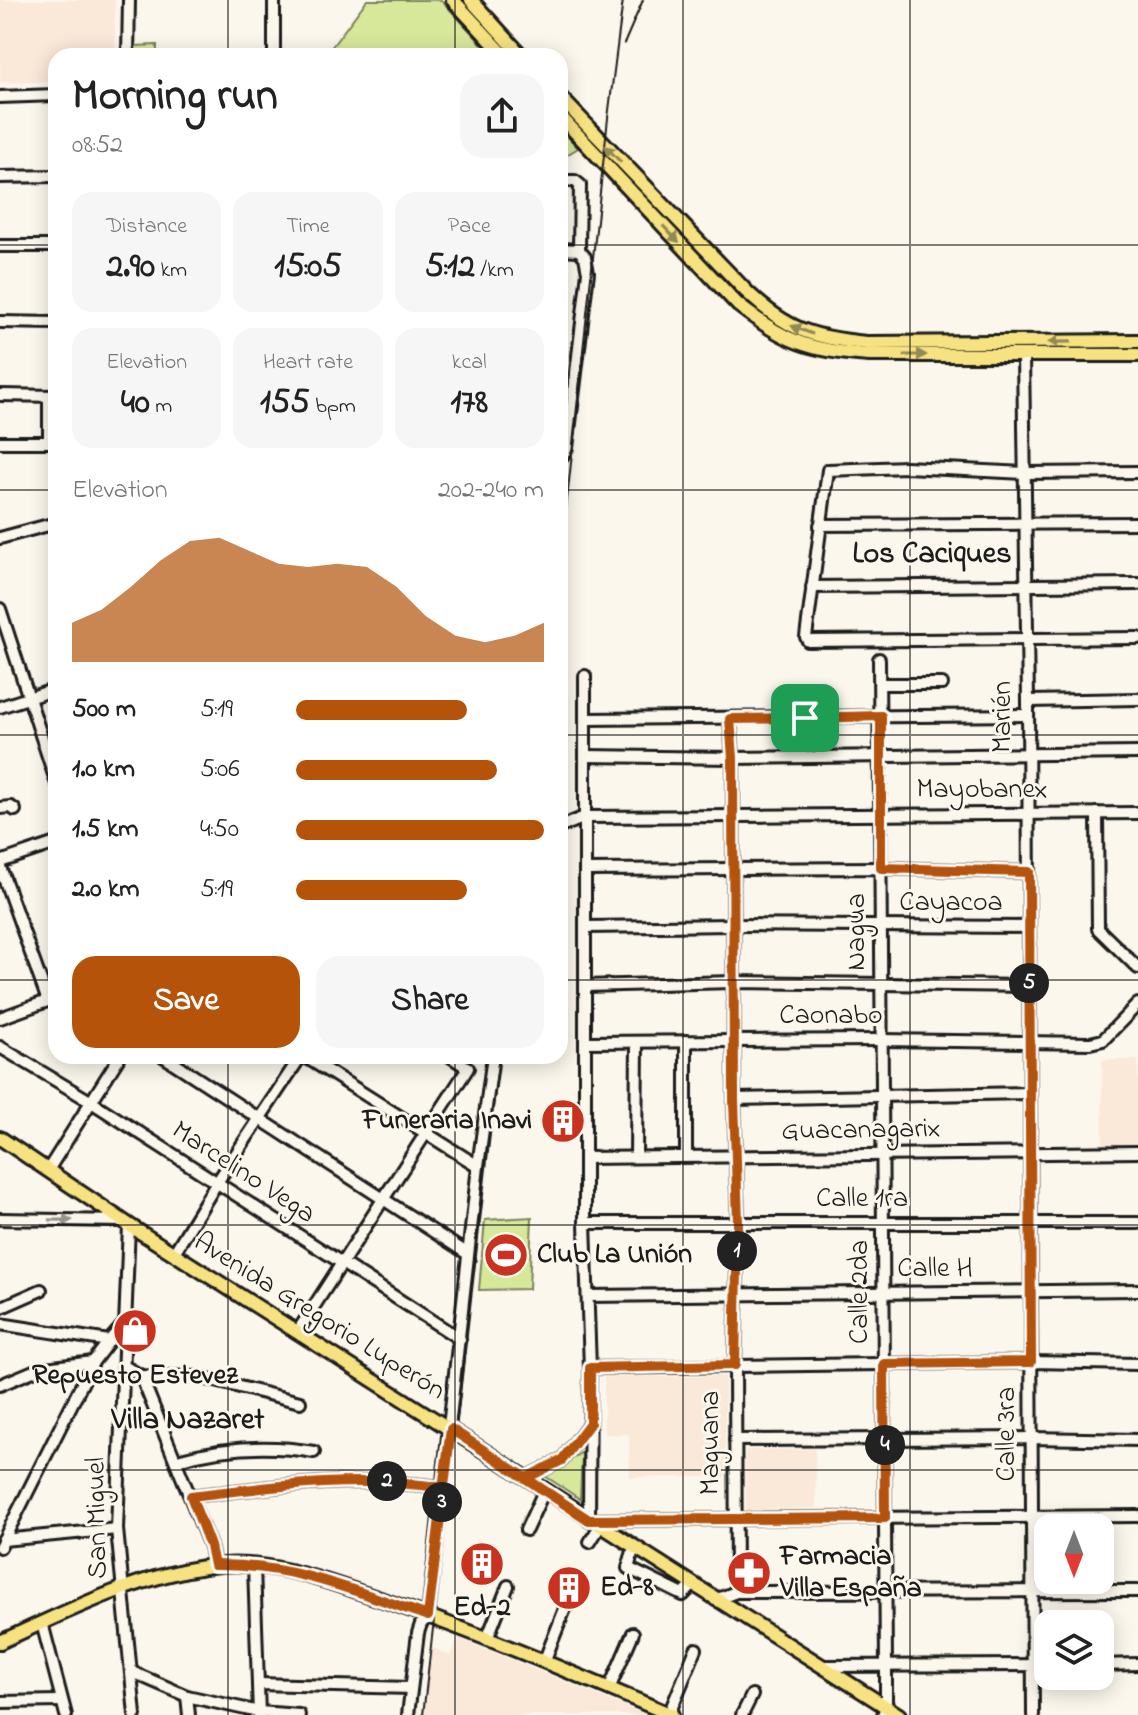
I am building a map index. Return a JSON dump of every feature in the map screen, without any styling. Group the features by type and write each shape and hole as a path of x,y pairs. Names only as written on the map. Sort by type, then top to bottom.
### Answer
{"main road":[{"path":"453,0 498,48"},
{"path":"471,0 515,48"},
{"path":"568,105 747,292 770,314 797,329 829,339 867,343 1138,341"},
{"path":"568,124 738,305 766,327 791,341 828,352 869,355 1138,355"},
{"name":"Avenida Gregorio Luperón","path":"0,1138 126,1223 820,1666 885,1711 899,1715"},
{"path":"0,1642 122,1588 160,1575 214,1565 254,1566 305,1574 428,1616 671,1714"}],"street":[{"path":"128,48 129,0"},
{"path":"274,0 274,48"},
{"path":"0,97 48,95"},
{"path":"0,177 48,176"},
{"path":"568,181 578,182 579,250 585,257 588,272 568,440"},
{"path":"0,246 48,246"},
{"path":"568,249 579,250"},
{"path":"0,322 48,323"},
{"name":"Marién","path":"1023,355 1030,1152"},
{"path":"0,395 48,396"},
{"path":"0,442 48,442"},
{"path":"1138,472 1025,473 906,467 830,468 827,471 806,637 808,641 1138,638"},
{"path":"820,525 1138,523"},
{"path":"0,538 48,525"},
{"path":"812,587 1138,584"},
{"path":"0,609 48,757"},
{"name":"Nagua","path":"879,659 883,1156"},
{"path":"585,676 585,1223 595,1523 590,1542"},
{"path":"880,684 942,684"},
{"path":"0,707 48,692"},
{"path":"1028,701 1138,699"},
{"path":"586,719 1027,715"},
{"name":"Maguana","path":"730,719 738,1223 736,1592"},
{"path":"585,756 733,758 1138,753"},
{"path":"0,808 11,807 15,810"},
{"path":"1097,813 1098,929 1138,968"},
{"name":"Mayobanex","path":"585,817 1138,813"},
{"path":"568,824 585,817"},
{"path":"48,846 0,865 48,990"},
{"path":"585,870 881,868 1029,872"},
{"name":"Cayacoa","path":"585,927 1029,927"},
{"path":"585,986 733,982 1029,986"},
{"path":"0,1018 48,1001"},
{"name":"Caonabo","path":"585,1042 881,1040 1090,1043 1103,1040 1138,1004"},
{"path":"686,1041 686,1156"},
{"path":"636,1157 637,1042"},
{"name":"Marcelino Vega","path":"0,1047 90,1101 460,1339"},
{"path":"48,1170 115,1064"},
{"path":"175,1064 468,1254"},
{"path":"174,1253 258,1118 296,1064"},
{"path":"314,1064 478,1166"},
{"path":"298,1331 468,1068 462,1064"},
{"path":"408,1715 418,1633 428,1616 492,1064"},
{"path":"734,1099 1030,1093"},
{"name":"Calle 3ra","path":"1030,1152 1033,1715"},
{"name":"Guacanagarix","path":"585,1158 1138,1152"},
{"name":"Calle 2da","path":"883,1156 885,1711"},
{"path":"0,1219 126,1223"},
{"name":"San Miguel","path":"126,1223 117,1529 135,1715"},
{"name":"Calle 1ra","path":"585,1223 1138,1223"},
{"path":"0,1308 41,1290"},
{"name":"Calle H","path":"588,1296 1138,1290"},
{"path":"0,1324 109,1341"},
{"path":"2,1544 93,1362 123,1325"},
{"path":"0,1385 38,1369 93,1362"},
{"path":"590,1368 1031,1362 1138,1364"},
{"path":"124,1366 141,1376 199,1377 300,1402"},
{"path":"141,1376 191,1496 214,1565"},
{"path":"526,1478 562,1460 590,1423"},
{"path":"735,1440 1138,1440"},
{"path":"177,1460 203,1453 256,1447 314,1452"},
{"path":"191,1496 344,1481 398,1481 443,1488"},
{"path":"526,1530 544,1491"},
{"path":"595,1523 735,1518 1138,1516"},
{"path":"2,1544 117,1529"},
{"path":"634,1548 628,1568 683,1595 692,1586"},
{"path":"254,1566 259,1714"},
{"path":"487,1639 508,1586"},
{"path":"715,1600 736,1592 1138,1591"},
{"path":"544,1662 568,1601"},
{"path":"42,1623 66,1715"},
{"path":"609,1689 633,1633"},
{"path":"671,1714 696,1649"},
{"path":"1114,1665 1138,1664"},
{"path":"820,1666 1032,1665"},
{"path":"132,1672 187,1696 259,1714 299,1715"},
{"path":"258,1684 411,1688"},
{"path":"742,1715 752,1695"},
{"path":"187,1696 189,1715"},
{"path":"0,1702 61,1701"}],"shaded area":[{"path":"0,0 115,0 115,48 48,48 48,82 0,82"},
{"path":"1102,1060 1138,1060 1138,1145 1103,1145"},
{"path":"725,1376 725,1477 630,1477 629,1434 604,1434 604,1377"},
{"path":"815,1449 816,1508 746,1510 745,1450"},
{"path":"458,1638 646,1715 424,1715 431,1647 450,1656"}],"green space":[{"path":"367,0 441,0 486,48 331,48"},
{"path":"157,45 157,48 134,48"},
{"path":"568,137 578,148 568,154"},
{"name":"Club La Unión","path":"532,1217 529,1289 479,1290 485,1220"},
{"path":"582,1452 580,1499 545,1476"}],"railway":[{"path":"568,490 623,0"},
{"path":"624,44 643,0"},
{"path":"423,1715 498,1064"}],"place":[{"name":"Funeraria Inavi","path":"563,1121"},
{"name":"Club La Unión","path":"506,1255"},
{"name":"Repuesto Estevez","path":"135,1331"},
{"name":"Ed-2","path":"482,1564"},
{"name":"Farmacia Villa España","path":"749,1573"},
{"name":"Ed-8","path":"569,1588"}],"district":[{"name":"Los Caciques","path":"932,555"},
{"name":"Villa Nazaret","path":"188,1421"}],"route":[{"path":"805,718 730,719 738,1223 735,1365 590,1368 590,1423 562,1460 526,1478 451,1429 443,1488 398,1481 344,1481 191,1496 214,1565 244,1565 305,1574 428,1616 451,1429 589,1520 885,1518 884,1364 1031,1362 1029,872 881,868 881,716 805,718"}]}
